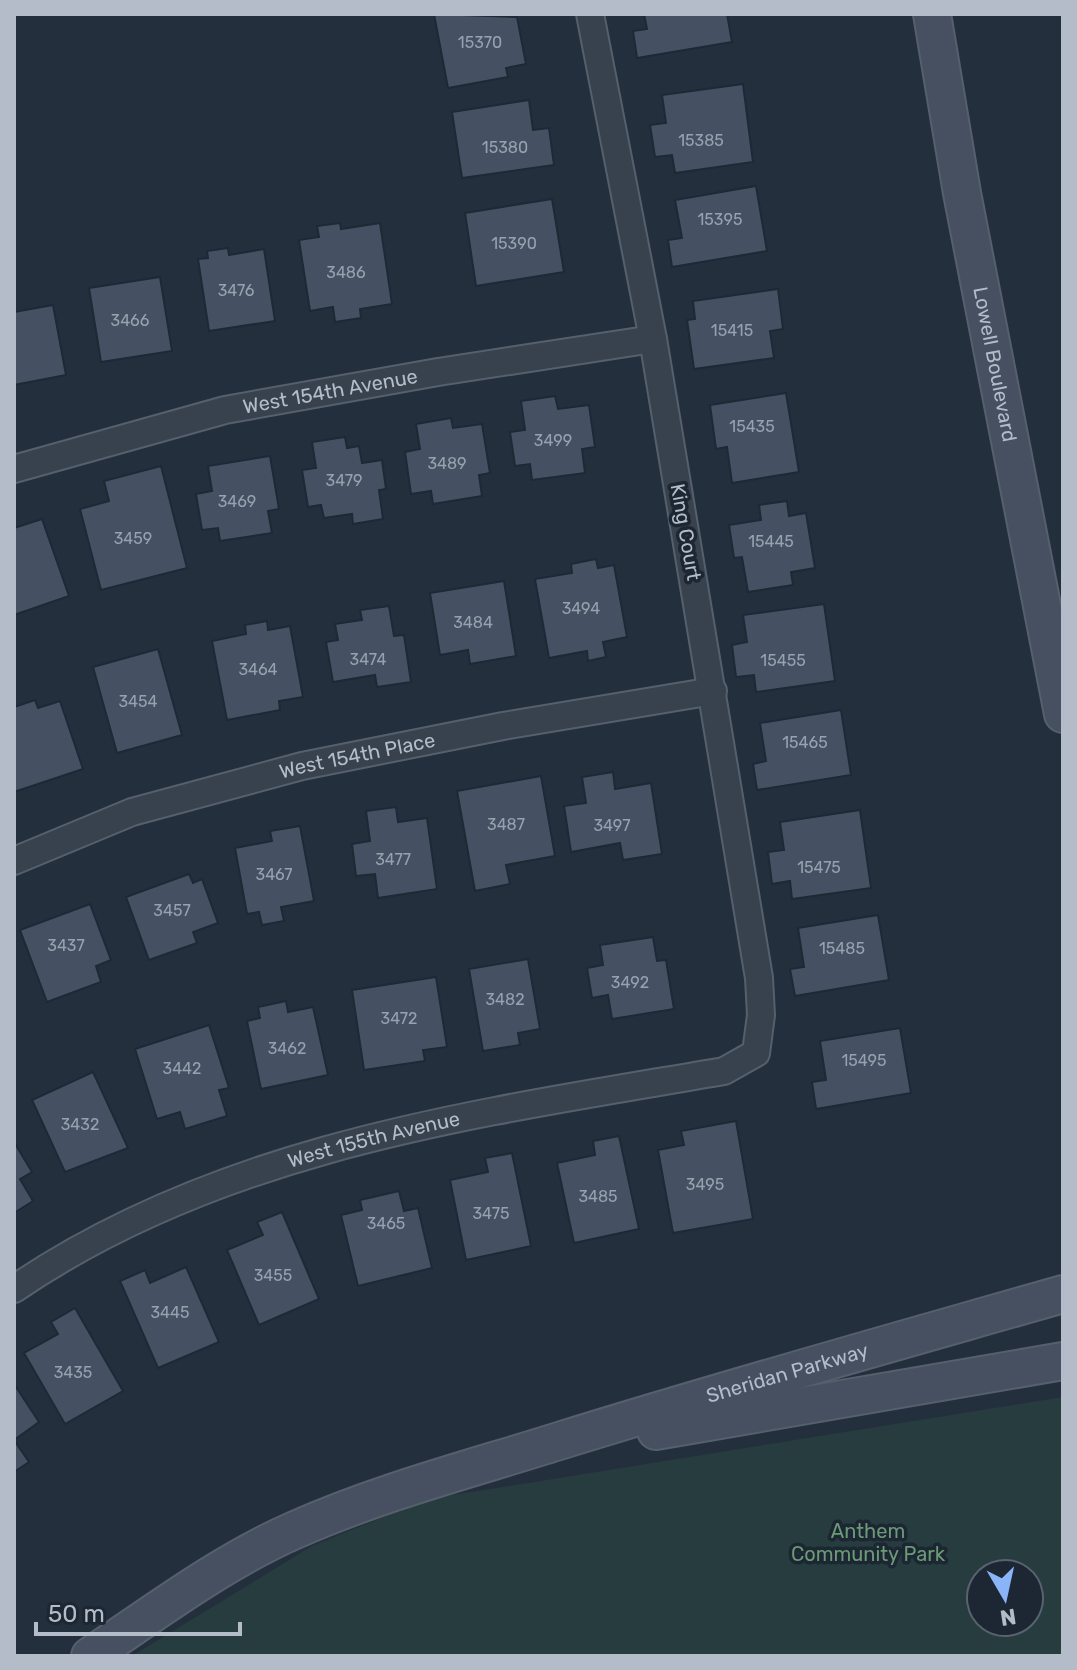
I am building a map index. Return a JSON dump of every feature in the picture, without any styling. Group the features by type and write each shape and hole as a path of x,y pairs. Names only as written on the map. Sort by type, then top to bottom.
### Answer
{"main road":[{"name":"Lowell Boulevard","path":"932,14 962,193 1063,714"},
{"name":"Sheridan Parkway","path":"90,1656 226,1565 294,1530 428,1479 1063,1294"},
{"name":"Sheridan Parkway","path":"512,1455 1063,1361"}],"street":[{"name":"King Court","path":"590,14 653,339 759,978 761,1015 756,1053"},
{"name":"West 154th Avenue","path":"14,469 225,410 438,372 653,339"},
{"name":"West 154th Place","path":"14,861 132,812 302,766 503,726 713,691"},
{"name":"West 155th Avenue","path":"14,1289 147,1212 278,1164 411,1126 724,1071 756,1053"}],"green space":[{"name":"Anthem Community Park","path":"1063,1397 1063,1656 132,1656 312,1546 428,1499"}],"building":[{"path":"434,14 517,17 526,64 506,68 508,77 448,88"},
{"path":"644,14 727,14 732,42 637,58 633,31 647,29"},
{"path":"743,84 753,162 675,173 672,155 655,157 650,125 666,123 662,95"},
{"path":"529,100 533,130 549,128 554,165 462,178 452,112"},
{"path":"756,186 767,251 672,267 668,240 682,238 675,200"},
{"path":"552,199 564,272 476,286 465,213"},
{"path":"340,223 341,229 380,223 392,304 360,309 361,318 335,322 333,307 310,311 299,240 319,237 317,226"},
{"path":"228,248 229,255 264,249 275,321 209,331 198,259 208,258 207,251"},
{"path":"160,277 172,351 101,362 89,288"},
{"path":"778,289 783,329 770,331 774,358 694,369 687,320 695,319 693,301"},
{"path":"53,305 66,375 14,385 14,312"},
{"path":"786,393 799,472 732,483 727,447 716,449 710,405"},
{"path":"555,396 558,409 589,405 595,447 582,449 585,473 532,480 530,464 515,466 510,432 525,430 521,401"},
{"path":"451,418 453,428 482,424 490,473 479,475 482,496 433,504 431,491 411,494 405,452 420,449 416,424"},
{"path":"345,437 347,448 359,446 362,463 382,460 386,489 379,490 383,519 353,524 352,514 324,518 321,505 308,507 302,470 316,468 312,442"},
{"path":"270,456 279,509 268,511 272,533 220,541 218,528 202,530 196,494 212,491 208,466"},
{"path":"161,466 187,568 101,590 80,509 109,501 104,481"},
{"path":"787,501 789,516 806,513 815,568 791,572 793,585 748,592 742,557 734,558 729,525 761,520 759,505"},
{"path":"42,519 69,596 14,615 14,528"},
{"path":"596,559 598,568 614,565 627,637 603,642 606,657 588,661 587,651 549,658 535,579 572,573 571,564"},
{"path":"504,581 516,656 470,664 468,650 440,655 430,593"},
{"path":"824,604 835,681 756,692 754,675 736,677 732,645 747,642 743,615"},
{"path":"389,606 394,636 404,635 411,682 377,687 375,675 333,682 326,642 338,640 335,624 362,620 360,610"},
{"path":"267,621 268,630 290,626 303,697 279,701 280,710 227,720 212,641 246,634 245,625"},
{"path":"158,649 182,735 117,753 93,667"},
{"path":"35,700 38,708 60,701 83,769 14,792 14,707"},
{"path":"841,710 851,775 757,790 753,764 766,761 760,723"},
{"path":"613,772 615,789 651,783 662,854 623,860 620,843 571,852 564,806 586,803 582,777"},
{"path":"541,776 555,856 506,865 510,884 475,891 457,791"},
{"path":"396,807 398,822 427,818 437,889 378,898 375,874 356,876 352,844 370,841 366,811"},
{"path":"860,810 871,888 792,899 790,881 772,884 768,852 784,850 780,822"},
{"path":"300,826 314,901 281,907 284,921 262,925 259,912 247,914 235,848 272,841 270,831"},
{"path":"189,874 193,883 202,879 218,923 193,932 197,943 149,960 126,897"},
{"path":"90,904 111,960 96,966 101,982 47,1002 20,930"},
{"path":"878,915 889,980 795,996 790,969 804,967 798,928"},
{"path":"653,937 657,961 666,960 674,1009 612,1019 608,995 592,998 587,968 603,965 600,945"},
{"path":"528,959 540,1029 518,1033 520,1045 483,1051 469,969"},
{"path":"436,977 447,1047 423,1050 425,1061 364,1070 352,990"},
{"path":"286,1001 288,1012 313,1007 328,1075 261,1089 247,1021 260,1018 258,1007"},
{"path":"209,1025 229,1088 219,1090 227,1116 185,1129 180,1112 157,1119 135,1049"},
{"path":"900,1028 911,1093 816,1109 812,1082 826,1080 820,1041"},
{"path":"93,1072 128,1148 65,1172 32,1100"},
{"path":"736,1121 753,1219 673,1233 658,1150 684,1145 681,1131"},
{"path":"619,1136 639,1229 574,1243 557,1163 595,1155 593,1141"},
{"path":"14,1142 32,1172 20,1179 33,1201 14,1213"},
{"path":"512,1153 531,1246 466,1260 450,1180 488,1172 485,1158"},
{"path":"399,1191 404,1211 418,1208 432,1268 358,1286 341,1215 362,1210 360,1200"},
{"path":"282,1212 319,1299 259,1325 227,1250 263,1235 257,1222"},
{"path":"186,1267 219,1342 158,1368 120,1281 145,1270 150,1283"},
{"path":"75,1308 123,1391 65,1424 24,1353 58,1334 51,1322"},
{"path":"14,1384 39,1422 14,1440"},
{"path":"14,1440 29,1462 14,1472"}]}
